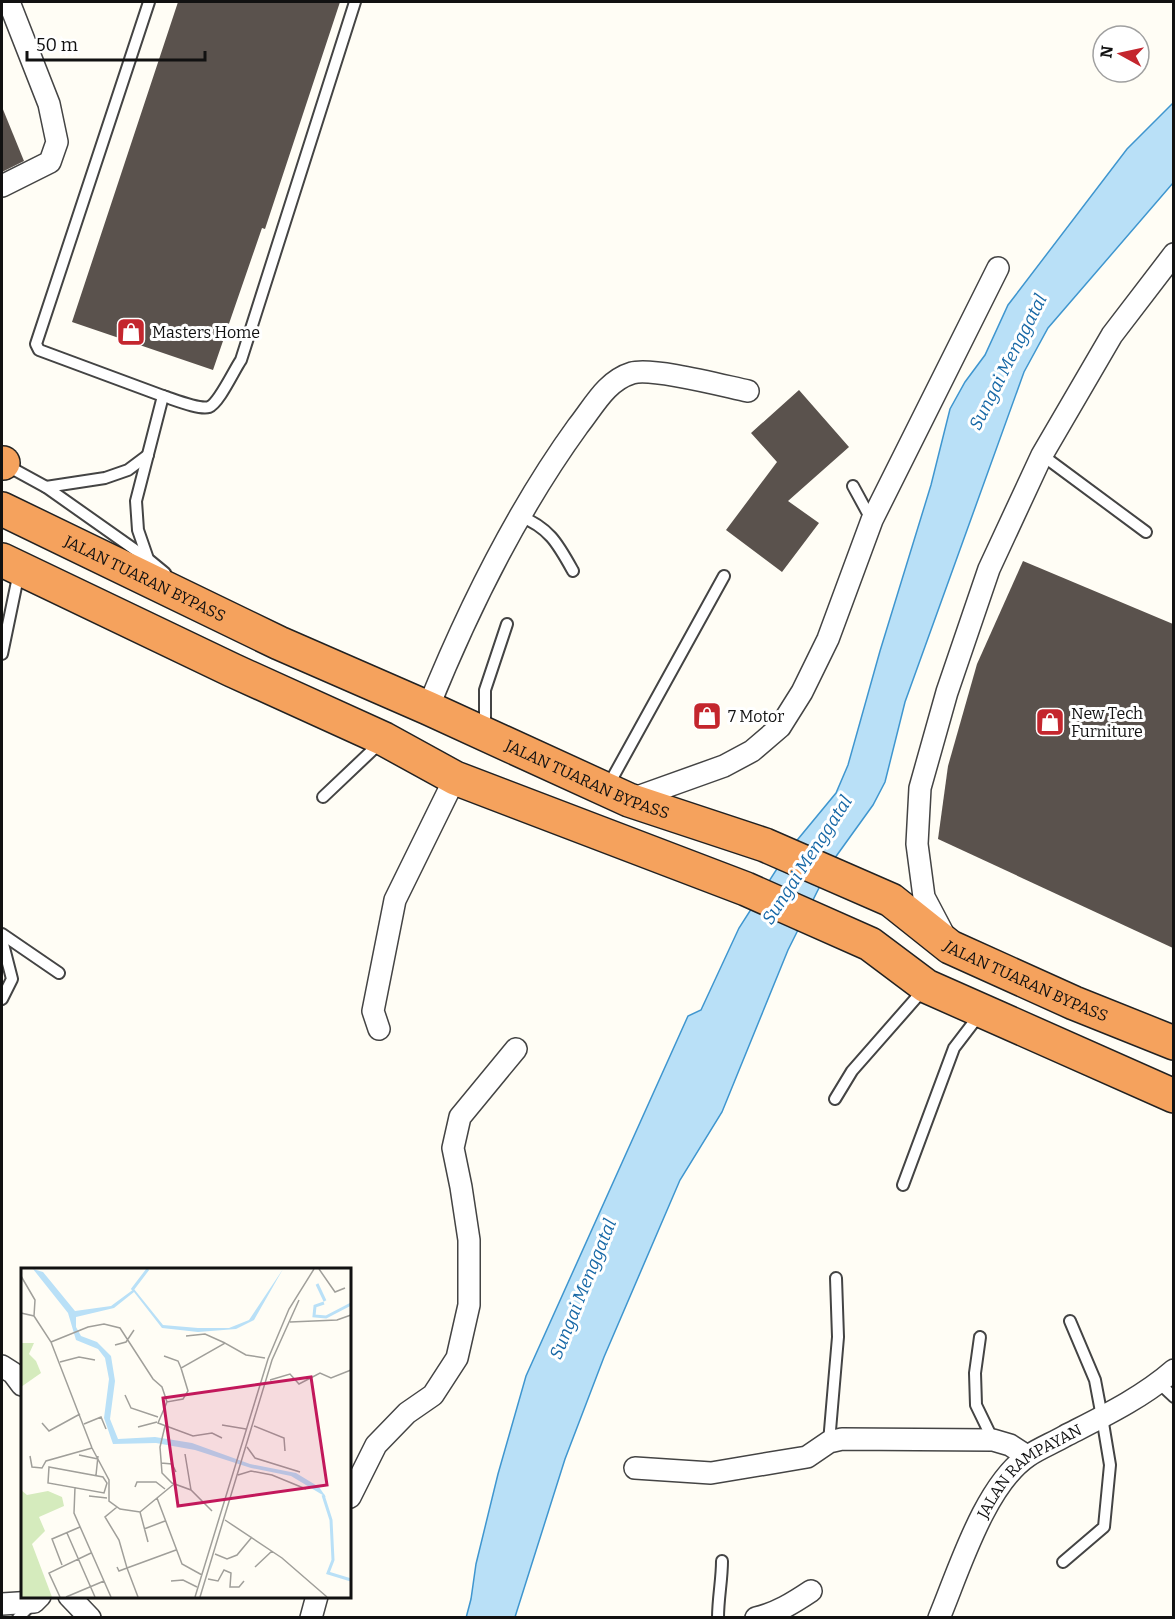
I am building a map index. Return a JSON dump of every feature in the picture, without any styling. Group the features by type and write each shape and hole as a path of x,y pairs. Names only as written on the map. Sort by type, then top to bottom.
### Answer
{"highway":[{"name":"JALAN TUARAN BYPASS","path":"2,509 279,643 618,794 765,845 891,900 950,946 1074,1003 1173,1043"},
{"path":"11,565 384,740 455,778 746,889 870,944 926,986 1173,1096"}],"street":[{"path":"2,186 50,162 57,142 49,104 9,2"},
{"path":"950,946 924,897 917,844 920,788 947,692 989,569 1041,455 1112,335 1173,254"},
{"path":"618,794 724,766 752,751 780,727 802,692 828,639 872,520 998,268"},
{"path":"429,708 461,630 519,516 566,443 610,383 635,372 664,374 748,391"},
{"path":"379,1029 373,1011 395,900 455,778"},
{"path":"351,1495 376,1445 407,1413 433,1395 457,1358 469,1305 469,1240 462,1187 453,1148 460,1117 516,1049"},
{"path":"2,1366 13,1373 21,1384"},
{"name":"JALAN RAMPAYAN","path":"939,1617 982,1516 997,1489 1027,1456 1169,1384"},
{"path":"635,1468 711,1473 807,1457 829,1442 842,1439 993,1440 1010,1445 1027,1456"},
{"path":"756,1617 771,1614 789,1606 811,1591"},
{"path":"71,1598 90,1617"},
{"path":"311,1617 316,1598"},
{"path":"2,1604 37,1599"}],"lane":[{"path":"149,2 36,344 39,350 199,407 208,407 215,401 241,360 355,2"},
{"path":"148,559 138,530 136,501 163,396"},
{"path":"46,487 105,478 128,470 148,454"},
{"path":"1041,455 1146,532"},
{"path":"2,463 46,487 148,559 218,614"},
{"path":"853,486 872,520"},
{"path":"519,516 541,526 549,533 573,571"},
{"path":"2,654 11,565"},
{"path":"618,794 724,576"},
{"path":"484,734 485,690 507,624"},
{"path":"323,797 384,740"},
{"path":"2,933 59,973"},
{"path":"2,940 12,979 2,999"},
{"path":"835,1099 852,1071 926,986"},
{"path":"903,1185 954,1048 982,1012"},
{"path":"829,1442 838,1337 836,1278"},
{"path":"1063,1562 1104,1527 1110,1466 1095,1380 1070,1321"},
{"path":"980,1337 975,1373 976,1405 993,1440"},
{"path":"718,1617 722,1561"},
{"path":"18,1617 37,1599"}],"water":[{"name":"Sungai Menggatal","path":"1173,103 1173,183 1048,328 1024,372 905,702 885,782 873,805 832,862 788,950 722,1112 680,1180 604,1357 565,1459 515,1617 466,1618 476,1564 498,1474 526,1376 688,1016 701,1010 739,928 789,850 836,793 848,765 931,485 950,409 965,382 985,355 1008,305 1127,149"}],"building":[{"path":"178,2 340,2 265,229 262,228 213,370 72,322"},
{"path":"2,107 24,161 2,172"},
{"path":"799,390 849,447 788,501 819,523 782,572 726,530 777,462 751,433"},
{"name":"New Tech Furniture","path":"1023,561 1173,624 1173,948 938,839 948,766 977,664"}],"place":[{"name":"Masters Home","path":"131,332"},
{"name":"7 Motor","path":"707,716"},
{"name":"New Tech Furniture","path":"1050,722"}]}
